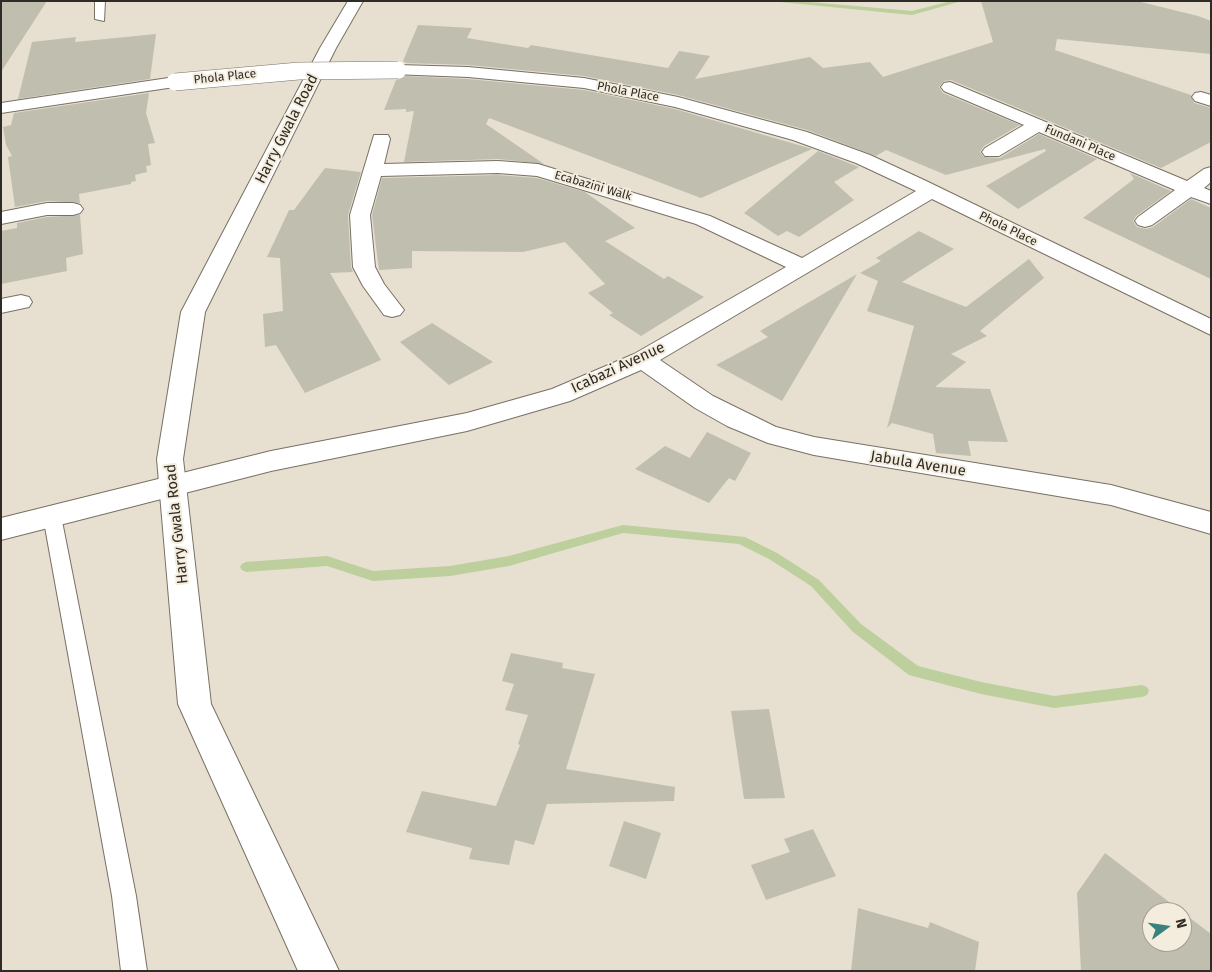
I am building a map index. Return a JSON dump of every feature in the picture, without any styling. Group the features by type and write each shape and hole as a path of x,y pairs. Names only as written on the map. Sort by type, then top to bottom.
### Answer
{"street":[{"name":"Harry Gwala Road","path":"319,971 195,704 170,459 193,312 324,57 356,1"},
{"name":"Phola Place","path":"1,108 175,82 270,73 398,70 468,72 558,80 625,90 678,102 800,136 863,159 1211,328"},
{"name":"Fundani Place","path":"950,87 1037,126 1211,198"},
{"path":"992,152 1037,126"},
{"path":"381,139 360,214 364,267 374,286 392,310"},
{"name":"Ecabazini Walk","path":"372,170 498,167 538,170 662,206 703,220 802,266"},
{"path":"1145,221 1211,173"},
{"name":"Icabazi Avenue","path":"52,516 173,484 271,461 422,431 520,408 561,395 643,360 930,191"},
{"path":"1,218 47,209 74,209"},
{"name":"Jabula Avenue","path":"643,360 704,402 736,420 768,434 822,448 1111,495 1211,523"},
{"path":"1,530 52,516"}],"lane":[{"path":"100,1 100,19"},
{"path":"52,516 124,896 134,971"}],"building":[{"path":"1,1 47,1 1,72"},
{"path":"981,1 1137,1 1211,21 1211,54 1057,39 1055,50 1191,95 1194,103 1211,108 1211,142 1161,168 951,80 944,81 939,87 943,93 1020,125 984,146 980,152 984,157 1000,158 1039,134 1097,159 1018,209 986,186 1046,151 1045,149 946,175 886,150 876,156 807,130 678,95 584,76 468,65 406,63 403,61 418,25 472,28 467,38 528,48 531,45 668,68 679,51 710,56 695,79 810,57 823,68 870,62 883,77 993,42"},
{"path":"156,34 150,79 18,99 32,42 76,37 75,42"},
{"path":"406,76 468,79 584,90 675,109 812,149 701,198 489,118 486,124 544,164 498,159 404,162 414,111 406,112 406,109 384,110 396,80"},
{"path":"149,93 146,113 155,143 148,144 151,165 146,166 147,172 135,175 136,181 131,182 131,184 79,194 80,203 47,201 15,207 8,157 12,156 6,145 3,127 11,125 14,113"},
{"path":"818,151 859,167 834,182 854,200 799,237 787,231 778,236 744,213"},
{"path":"325,168 361,172 348,215 351,267 353,272 330,273 381,360 305,393 276,345 265,347 263,314 283,311 280,258 267,257 289,210 294,210"},
{"path":"1130,173 1171,191 1136,216 1133,221 1137,227 1146,229 1153,227 1191,199 1211,208 1211,279 1083,218 1134,179"},
{"path":"498,175 537,178 585,192 635,228 605,241 664,279 668,276 704,297 641,336 609,315 613,313 588,293 605,284 565,242 523,252 412,251 412,268 379,270 372,215 382,178"},
{"path":"80,215 83,254 66,258 67,271 1,284 1,231 17,228 17,223 47,217"},
{"path":"919,231 954,249 902,282 966,307 1029,259 1044,278 980,331 987,336 951,354 966,362 935,387 990,389 1008,442 968,441 971,456 936,453 933,434 892,423 887,428 914,326 867,311 878,281 860,273 881,261 876,258"},
{"path":"857,274 782,401 716,365 768,337 760,331"},
{"path":"432,323 493,362 449,385 400,342"},
{"path":"707,432 751,453 735,481 729,478 709,503 635,469 665,446 690,458"},
{"path":"511,653 563,663 562,668 595,674 566,769 675,787 674,801 547,804 534,845 515,840 509,865 469,859 472,848 406,832 422,791 496,806 520,745 518,744 528,715 505,710 514,684 502,681"},
{"path":"769,709 785,798 744,799 731,711"},
{"path":"624,821 661,833 646,879 609,866"},
{"path":"813,829 836,876 766,900 751,865 790,852 784,839"},
{"path":"1105,853 1169,902 1142,902 1142,952 1192,952 1192,919 1211,934 1211,971 1081,971 1077,893"},
{"path":"858,908 928,928 930,922 979,942 975,971 851,971"}],"waterway":[{"path":"773,1 912,13 959,1"},
{"path":"246,567 327,561 373,576 450,571 509,561 623,529 741,540 773,556 815,583 857,628 914,671 981,688 1054,702 1142,691"}]}
